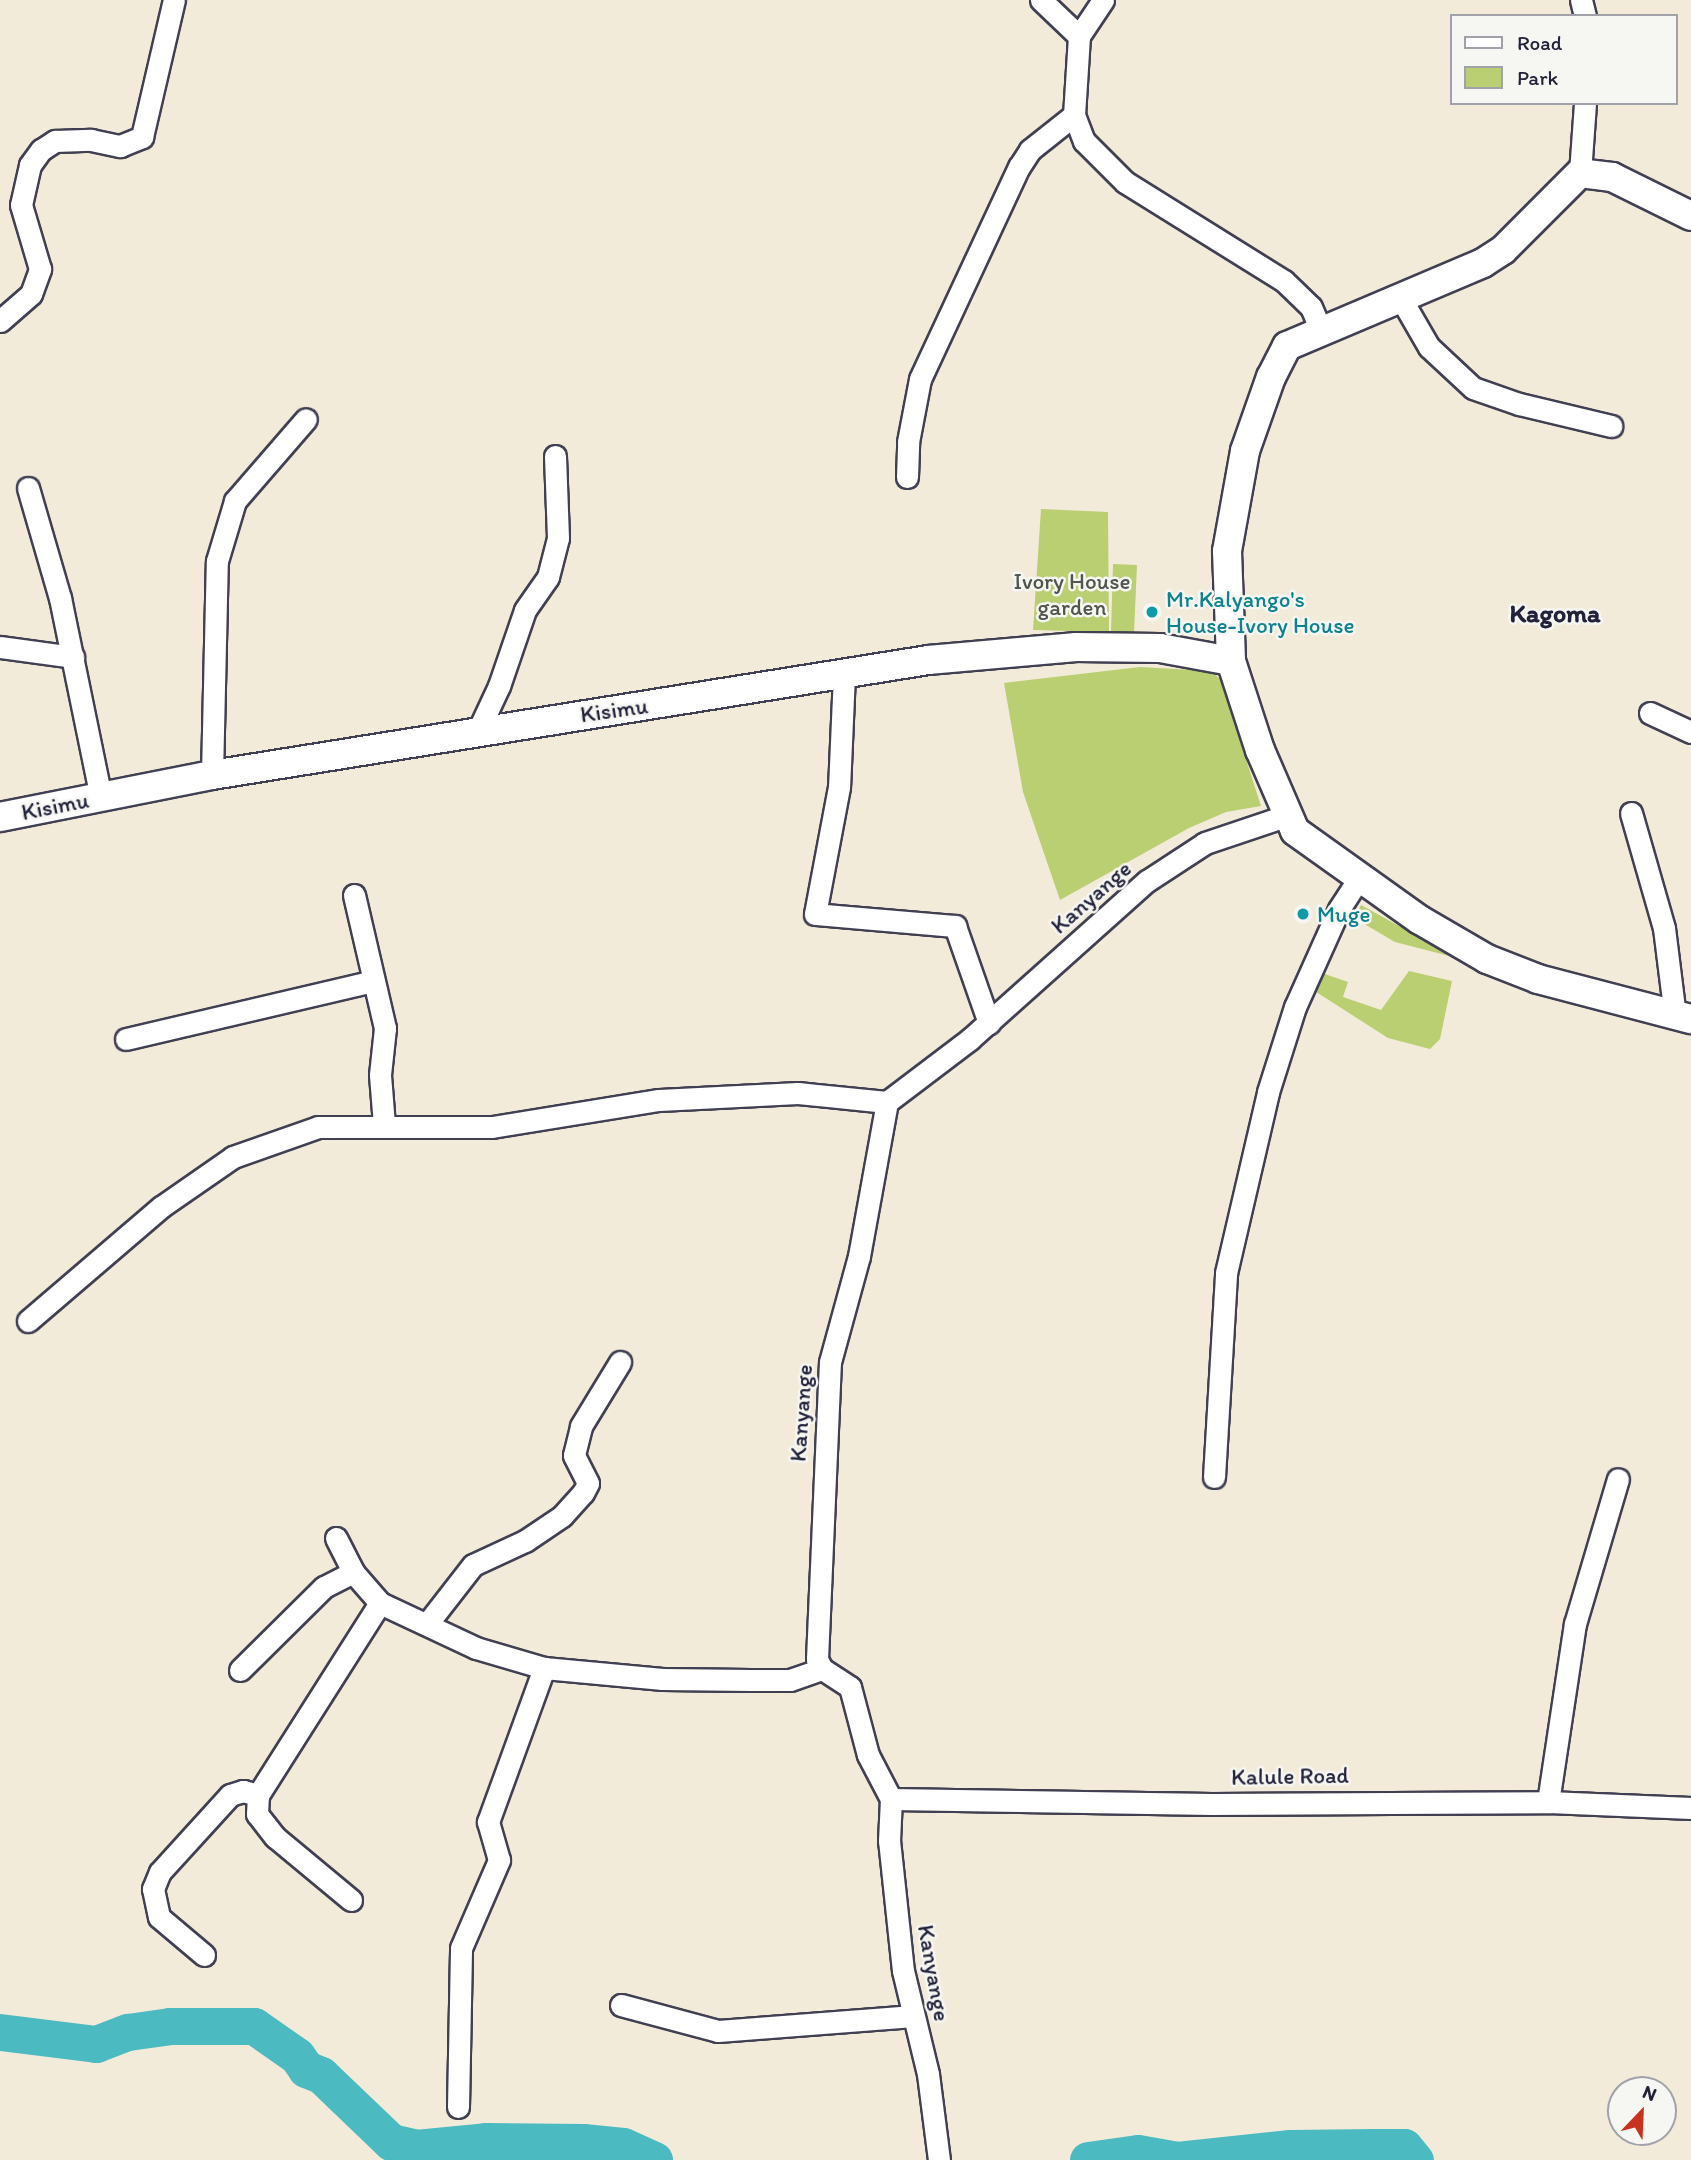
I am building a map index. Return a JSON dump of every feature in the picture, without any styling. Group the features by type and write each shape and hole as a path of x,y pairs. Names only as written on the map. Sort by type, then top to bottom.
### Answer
{"street":[{"path":"0,321 30,294 40,269 21,205 30,165 41,150 55,141 91,140 120,146 142,137 174,0"},
{"path":"1041,0 1082,18"},
{"path":"1103,0 1082,18 1074,115 1084,141 1125,183 1284,281 1311,307 1321,330"},
{"path":"1585,105 1580,173 1503,250 1462,273 1287,346 1245,451 1227,551 1231,661 1285,816 1311,845 1420,920 1487,959 1538,979 1683,1018 1664,928 1631,813"},
{"path":"907,477 908,442 920,379 1019,167 1030,150 1074,115"},
{"path":"1580,173 1612,177 1691,216"},
{"path":"1400,297 1429,347 1473,388 1519,404 1611,426"},
{"path":"212,775 217,561 236,501 306,419"},
{"path":"478,731 499,687 525,610 548,577 558,538 555,456"},
{"path":"28,488 39,516 73,657 101,798"},
{"path":"0,647 73,657"},
{"name":"Kisimu","path":"0,817 212,775 928,660 1076,647 1172,649 1231,661"},
{"path":"844,674 839,787 816,914 955,926 989,1023"},
{"path":"1650,713 1691,732"},
{"name":"Kanyange","path":"939,2160 928,2074 913,2017 889,1842 891,1799 869,1755 850,1687 822,1669 818,1648 830,1362 859,1256 887,1102 989,1023 1147,881 1205,843 1285,816"},
{"path":"1214,1477 1226,1273 1268,1092 1295,1007 1339,909 1360,877"},
{"path":"354,895 385,1028 380,1075 384,1125"},
{"path":"125,1039 373,981"},
{"path":"28,1321 161,1207 233,1157 318,1127 492,1127 659,1100 798,1093 887,1102"},
{"path":"427,1624 472,1565 525,1541 562,1516 583,1493 588,1483 574,1455 580,1426 620,1362"},
{"path":"1548,1802 1575,1623 1618,1479"},
{"path":"336,1538 354,1572 380,1603 476,1647 544,1668 662,1679 751,1680 790,1680 822,1669"},
{"path":"240,1670 324,1587 354,1572"},
{"path":"351,1899 275,1837 257,1814 258,1795 380,1603"},
{"path":"458,2107 461,1948 499,1860 488,1822 544,1668"},
{"path":"204,1955 159,1917 153,1889 160,1872 230,1795 243,1791 258,1795"},
{"name":"Kalule Road","path":"891,1799 1212,1804 1548,1802 1691,1808"},
{"path":"621,2005 718,2031 913,2017"}],"green space":[{"name":"Ivory House garden","path":"1041,509 1108,512 1109,632 1033,630"},
{"path":"1113,564 1137,565 1134,633 1111,632"},
{"path":"1140,667 1211,671 1220,679 1261,806 1226,812 1189,828 1060,900 1023,792 1004,683"},
{"path":"1361,905 1457,958 1395,942 1354,918"},
{"path":"1409,971 1452,981 1440,1039 1430,1049 1388,1038 1310,988 1319,972 1348,982 1343,997 1381,1010"}],"waterway":[{"path":"0,2032 96,2044 128,2032 170,2026 254,2026 297,2056 306,2069 321,2075 391,2142 416,2148 486,2141 583,2142 623,2146 654,2160"},
{"path":"1088,2160 1138,2153 1177,2160 1290,2148 1374,2147 1404,2147 1415,2160"}],"place":[{"name":"Mr.Kalyango's House-Ivory House","path":"1152,612"},
{"name":"Muge","path":"1303,914"}],"district":[{"name":"Kagoma","path":"1555,614"}]}
